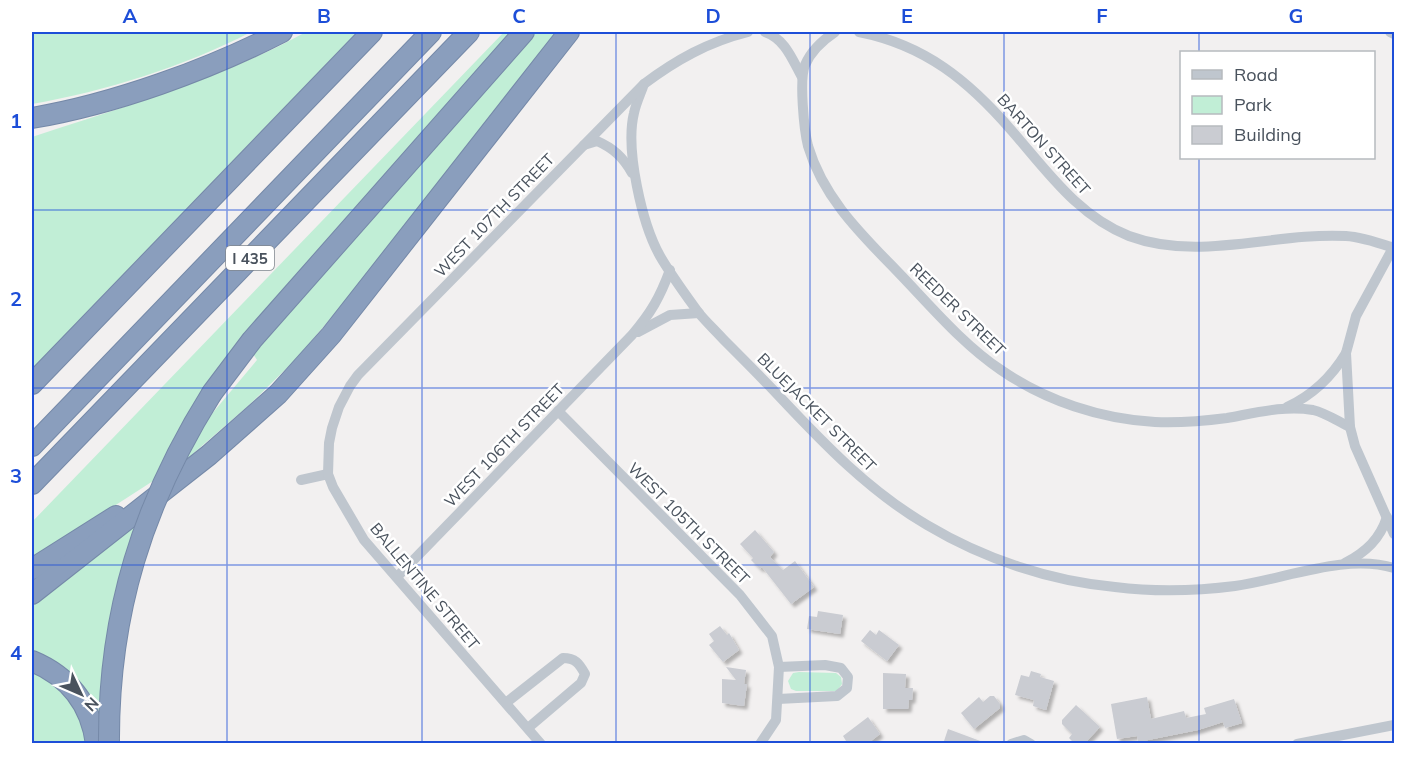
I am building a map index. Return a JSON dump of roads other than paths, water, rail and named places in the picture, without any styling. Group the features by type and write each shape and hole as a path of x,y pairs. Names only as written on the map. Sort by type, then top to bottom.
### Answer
{"highway":[{"path":"37,118 170,79 282,32"},
{"path":"32,384 372,32"},
{"name":"I 435","path":"32,446 431,32"},
{"name":"I 435","path":"32,484 469,32"},
{"path":"109,744 109,703 113,660 119,621 131,571 151,509 188,432 212,393 252,340 524,32"},
{"path":"32,594 209,455 278,394 325,342 569,32"},
{"path":"32,569 92,530 172,483"},
{"path":"32,661 58,675 72,687 90,715 96,744"}],"street":[{"name":"WEST 107TH STREET","path":"328,474 332,428 339,407 358,375 644,84 671,64 701,47 748,32"},
{"name":"REEDER STREET","path":"765,32 773,34 783,42 802,77"},
{"name":"REEDER STREET","path":"835,32 821,40 805,65 802,77 805,135 812,160 824,186 841,211 959,334 1001,370 1055,399 1090,411 1123,418 1156,422 1198,422 1284,409 1314,411 1350,427"},
{"name":"BARTON STREET","path":"859,32 903,44 931,58 958,76 977,93 1062,190 1083,210 1106,225 1130,236 1177,247 1200,247 1304,237 1349,236 1394,247"},
{"path":"1390,32 1395,34"},
{"name":"BLUEJACKET STREET","path":"644,84 633,114 632,149 636,182 659,254 699,313 840,460 890,501 928,526 966,546 1005,562 1080,582 1115,588 1200,590 1237,586 1342,564 1378,563 1395,568"},
{"name":"BLUEJACKET STREET","path":"582,146 597,141 612,148 626,162 636,182"},
{"path":"1394,247 1356,316 1346,353 1350,427 1356,446 1395,534"},
{"name":"WEST 106TH STREET","path":"397,577 632,335 651,313 661,296 670,270"},
{"name":"WEST 106TH STREET","path":"632,335 670,315 699,313"},
{"name":"REEDER STREET","path":"1284,409 1304,399 1317,389 1336,369 1346,353"},
{"name":"WEST 105TH STREET","path":"558,411 740,595 772,636 779,667 776,720 760,744"},
{"path":"301,480 328,474"},
{"name":"BALLENTINE STREET","path":"328,474 333,487 364,540 507,702 541,744"},
{"name":"BLUEJACKET STREET","path":"1342,564 1359,556 1370,547 1383,531 1387,517"},
{"path":"507,702 563,658 571,658 580,664 585,674 581,683 528,728"},
{"path":"778,699 837,696 847,688 848,677 841,668 825,665 779,667"},
{"path":"1296,744 1395,725"},
{"path":"1011,744 1024,740 1031,744"}]}
